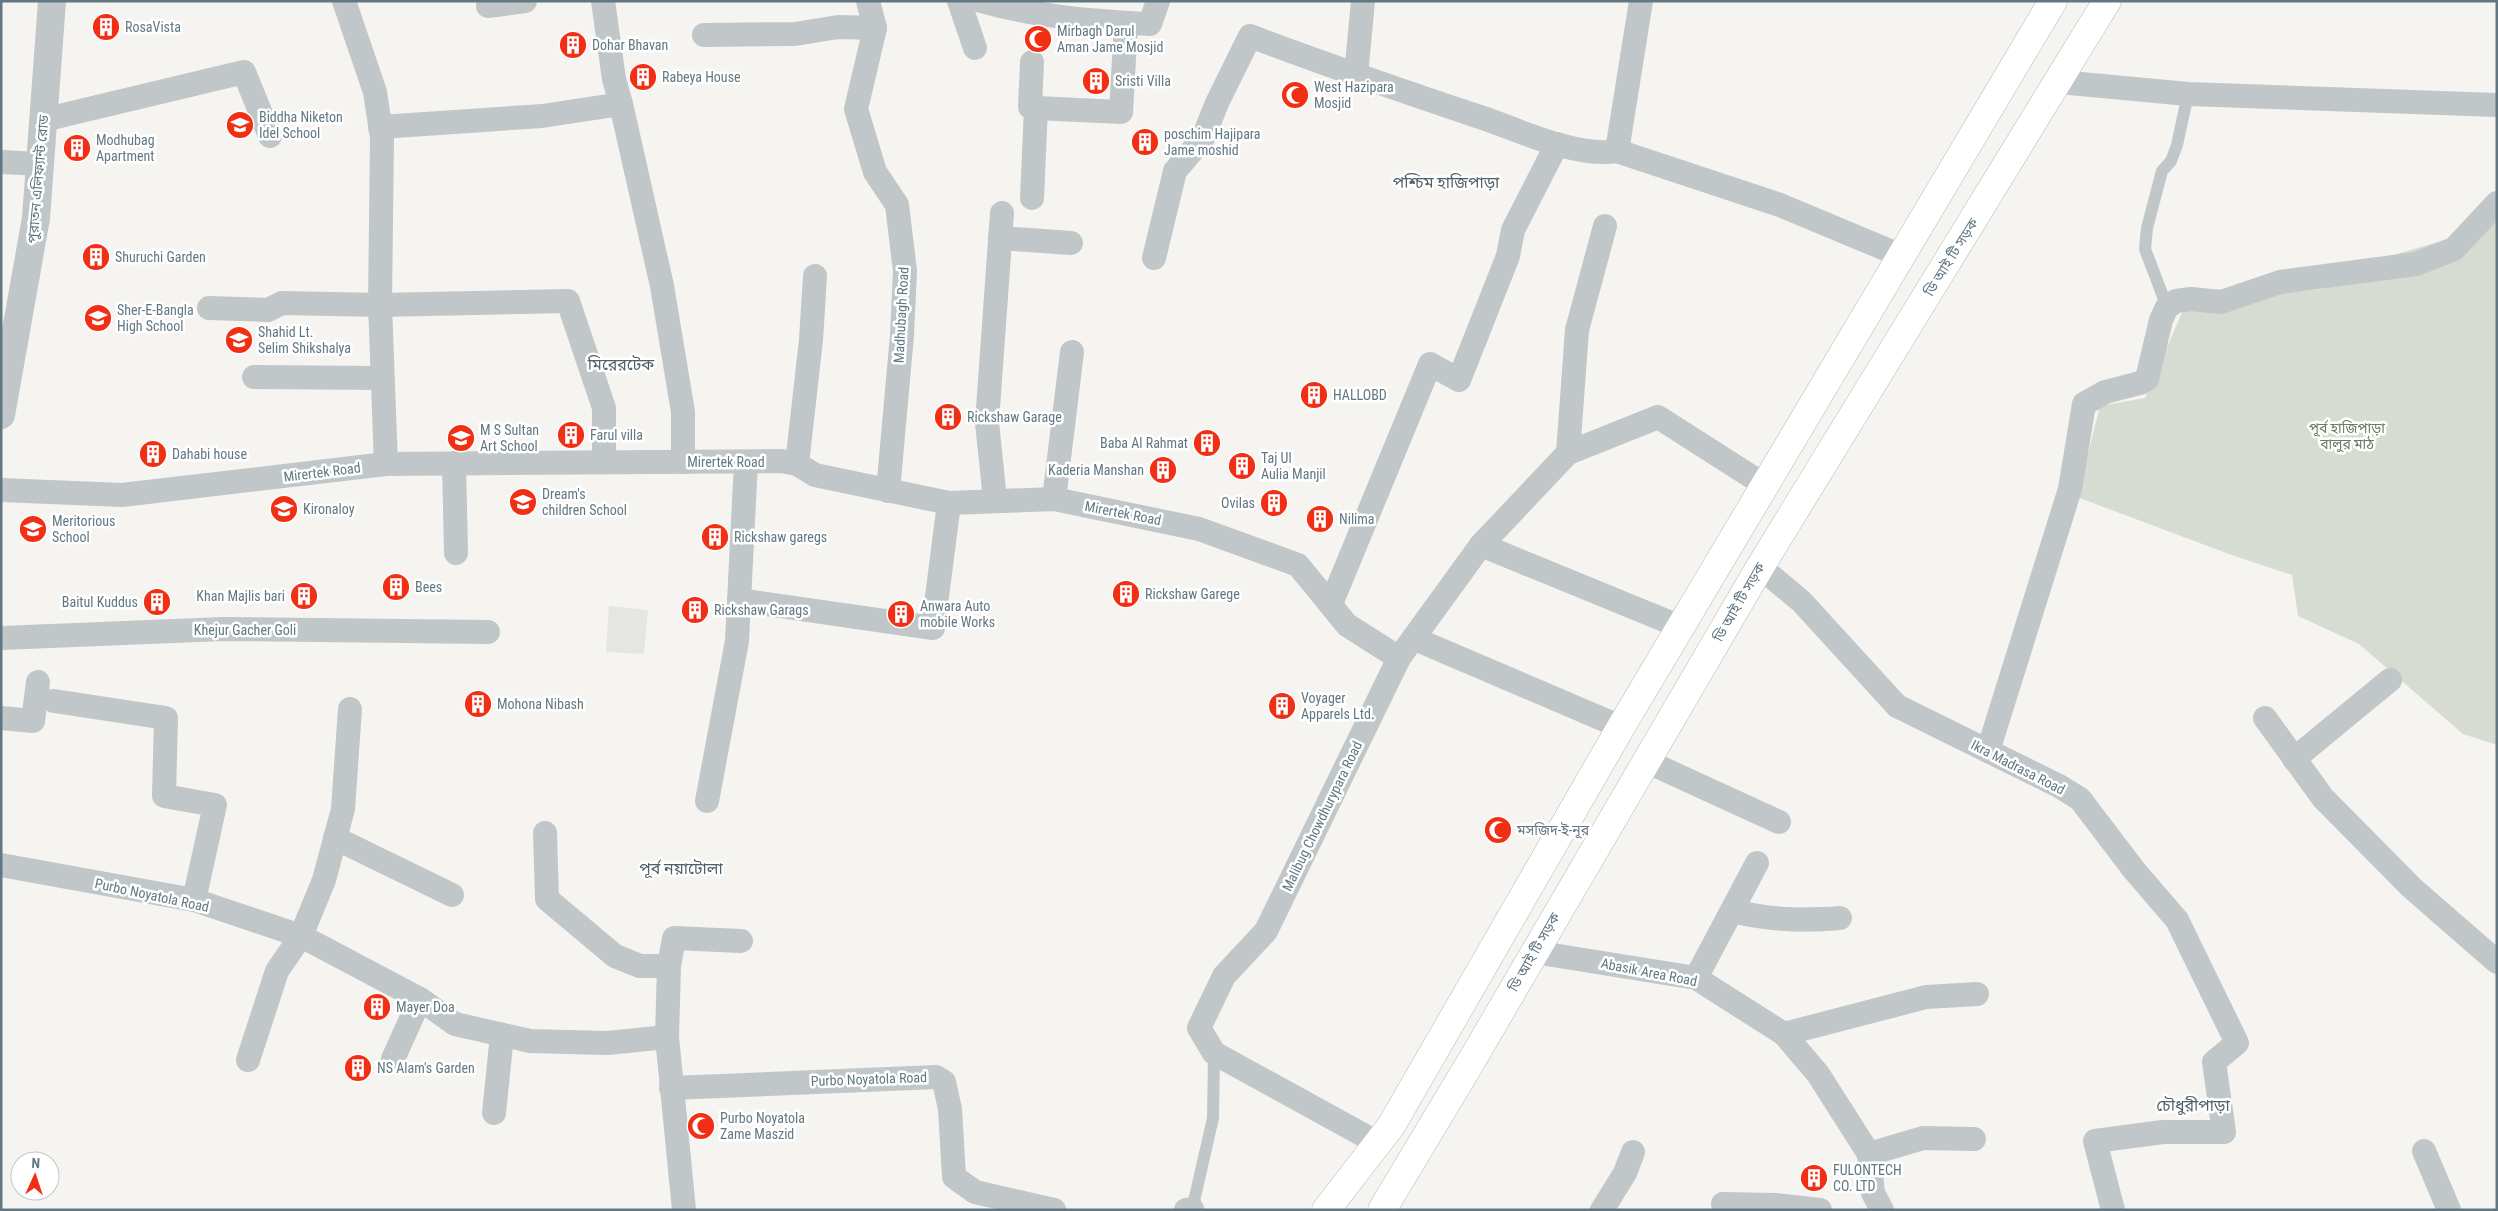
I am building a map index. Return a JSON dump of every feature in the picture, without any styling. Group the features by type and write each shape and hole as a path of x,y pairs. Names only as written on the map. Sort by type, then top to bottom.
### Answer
{"main road":[{"path":"1332,1207 1376,1142 1396,1117 1621,727 2053,1"},
{"name":"ডি আই টি সড়ক","path":"1382,1210 1760,566 2107,1"}],"street":[{"name":"পুরাতন এলিফ্যান্ট রোড","path":"1,415 36,218 52,1"},
{"path":"344,1 375,92 382,138 380,305 386,464"},
{"path":"488,6 525,1"},
{"path":"603,1 614,79 662,286 683,412 683,462"},
{"name":"Madhubagh Road","path":"868,1 875,28 856,109 875,172 897,205 905,271 902,334 888,491"},
{"path":"959,1 975,48"},
{"path":"981,1 1022,13 1150,24 1158,1"},
{"path":"1356,76 1362,1"},
{"path":"1617,151 1641,1"},
{"path":"1032,62 1030,107 1121,112 1126,23"},
{"path":"704,35 795,34 838,27 875,28"},
{"path":"1154,258 1175,171 1203,138 1217,103 1250,36 1356,76 1557,144 1601,154 1617,151 1780,205 1902,256"},
{"path":"43,120 244,72 270,136"},
{"path":"2059,82 2188,94 2497,105"},
{"path":"380,127 542,116 621,104"},
{"path":"1032,198 1036,108"},
{"path":"1331,604 1430,364 1459,380 1508,256 1513,230 1557,144"},
{"path":"1,162 41,164"},
{"path":"1988,751 2070,489 2084,404 2105,392 2140,383 2147,379 2161,320 2167,306 2176,301 2191,299 2221,302 2280,282 2416,264 2454,249 2473,231 2497,203"},
{"path":"995,500 987,422 1002,213"},
{"path":"1568,454 1577,330 1605,226"},
{"path":"1000,238 1071,242"},
{"path":"797,464 811,340 815,276"},
{"path":"209,308 268,310 282,303 380,305 568,301 604,408 604,462"},
{"path":"1054,499 1072,352"},
{"path":"254,377 382,378"},
{"name":"Malibug Chowdhurypara Road","path":"1214,1053 1199,1028 1224,976 1266,931 1399,658 1415,639 1481,545 1568,454 1658,418 1766,486"},
{"name":"Mirertek Road","path":"1,490 122,495 386,464 782,461 797,464 815,475 949,503 1054,499 1199,529 1298,565 1347,625 1399,658"},
{"path":"707,801 737,641 746,462"},
{"path":"454,463 456,553"},
{"path":"739,600 933,628 949,503"},
{"path":"1481,545 1681,627"},
{"name":"Ikra Madrasa Road","path":"1760,566 1801,601 1897,706 2059,786 2080,799 2134,870 2177,920 2237,1043 2214,1062 2224,1132 2163,1132 2095,1141 2113,1210"},
{"name":"Khejur Gacher Goli","path":"1,638 223,629 488,632"},
{"path":"1415,639 1621,727"},
{"path":"2294,759 2390,680"},
{"path":"1,718 33,721 38,682"},
{"path":"54,701 166,718 164,796 215,805 194,900"},
{"path":"248,1060 277,971 299,938 324,880 342,808 350,709"},
{"path":"2264,718 2323,798 2412,888 2497,962"},
{"path":"1646,761 1779,822"},
{"path":"545,833 538,892 615,956 640,966 669,966"},
{"path":"335,838 452,895"},
{"path":"1696,978 1757,863"},
{"name":"Purbo Noyatola Road","path":"1,865 194,900 299,938 420,999 455,1024 530,1041 607,1043 667,1037"},
{"path":"1732,911 1774,920 1799,921 1840,918"},
{"path":"684,1210 667,1037 669,966 674,938 741,942"},
{"name":"Abasik Area Road","path":"1534,952 1696,978 1784,1034 1818,1074 1869,1154 1873,1193 1882,1210"},
{"path":"1784,1034 1926,997 1977,994"},
{"path":"393,1059 420,999"},
{"path":"494,1113 502,1034"},
{"path":"1214,1053 1376,1142"},
{"name":"Purbo Noyatola Road","path":"671,1088 936,1077 944,1082 950,1109 954,1176 973,1201 1054,1210"},
{"path":"1869,1154 1923,1138 1974,1139"},
{"path":"2424,1151 2449,1210"},
{"path":"1602,1210 1625,1173 1633,1152"},
{"path":"1724,1204 1776,1205 1820,1210"},
{"path":"1186,1210 1192,1210"}],"lane":[{"path":"2167,306 2145,249 2148,228 2162,171 2171,162 2177,145 2188,94"},
{"path":"1192,1210 1213,1118 1214,1053"}],"shaded area":[{"path":"609,606 648,610 644,654 606,652"}],"green space":[{"name":"পূর্ব হাজিপাড়া বালুর মাঠ","path":"2497,191 2497,745 2463,734 2359,644 2298,616 2292,575 2229,554 2077,497 2100,406 2145,398 2187,301 2322,289 2363,264 2465,234"}],"place":[{"name":"RosaVista","path":"106,27"},
{"name":"Mirbagh Darul Aman Jame Mosjid","path":"1038,39"},
{"name":"Dohar Bhavan","path":"573,45"},
{"name":"Rabeya House","path":"643,77"},
{"name":"Sristi Villa","path":"1096,81"},
{"name":"West Hazipara Mosjid","path":"1295,95"},
{"name":"Biddha Niketon Idel School","path":"240,125"},
{"name":"poschim Hajipara Jame moshid","path":"1145,142"},
{"name":"Modhubag Apartment","path":"77,148"},
{"name":"Shuruchi Garden","path":"96,257"},
{"name":"Sher-E-Bangla High School","path":"98,318"},
{"name":"Shahid Lt. Selim Shikshalya","path":"239,340"},
{"name":"HALLOBD","path":"1314,395"},
{"name":"Rickshaw Garage","path":"948,417"},
{"name":"Farul villa","path":"571,435"},
{"name":"M S Sultan Art School","path":"461,438"},
{"name":"Baba Al Rahmat","path":"1207,443"},
{"name":"Dahabi house","path":"153,454"},
{"name":"Taj Ul Aulia Manjil","path":"1242,466"},
{"name":"Kaderia Manshan","path":"1163,470"},
{"name":"Dream's children School","path":"523,502"},
{"name":"Ovilas","path":"1274,503"},
{"name":"Kironaloy","path":"284,509"},
{"name":"Nilima","path":"1320,519"},
{"name":"Meritorious School","path":"33,529"},
{"name":"Rickshaw garegs","path":"715,537"},
{"name":"Bees","path":"396,587"},
{"name":"Rickshaw Garege","path":"1126,594"},
{"name":"Khan Majlis bari","path":"304,596"},
{"name":"Baitul Kuddus","path":"157,602"},
{"name":"Rickshaw Garags","path":"695,610"},
{"name":"Anwara Auto mobile Works","path":"901,614"},
{"name":"Mohona Nibash","path":"478,704"},
{"name":"Voyager Apparels Ltd.","path":"1282,706"},
{"name":"মসজিদ-ই-নূর","path":"1498,830"},
{"name":"Mayer Doa","path":"377,1007"},
{"name":"NS Alam's Garden","path":"358,1068"},
{"name":"Purbo Noyatola Zame Maszid","path":"701,1126"},
{"name":"FULONTECH CO. LTD","path":"1814,1178"}],"district":[{"name":"পশ্চিম হাজিপাড়া","path":"1446,182"},
{"name":"মিরেরটেক","path":"621,364"},
{"name":"পূর্ব নয়াটোলা","path":"681,868"},
{"name":"চৌধুরীপাড়া","path":"2193,1105"}]}
